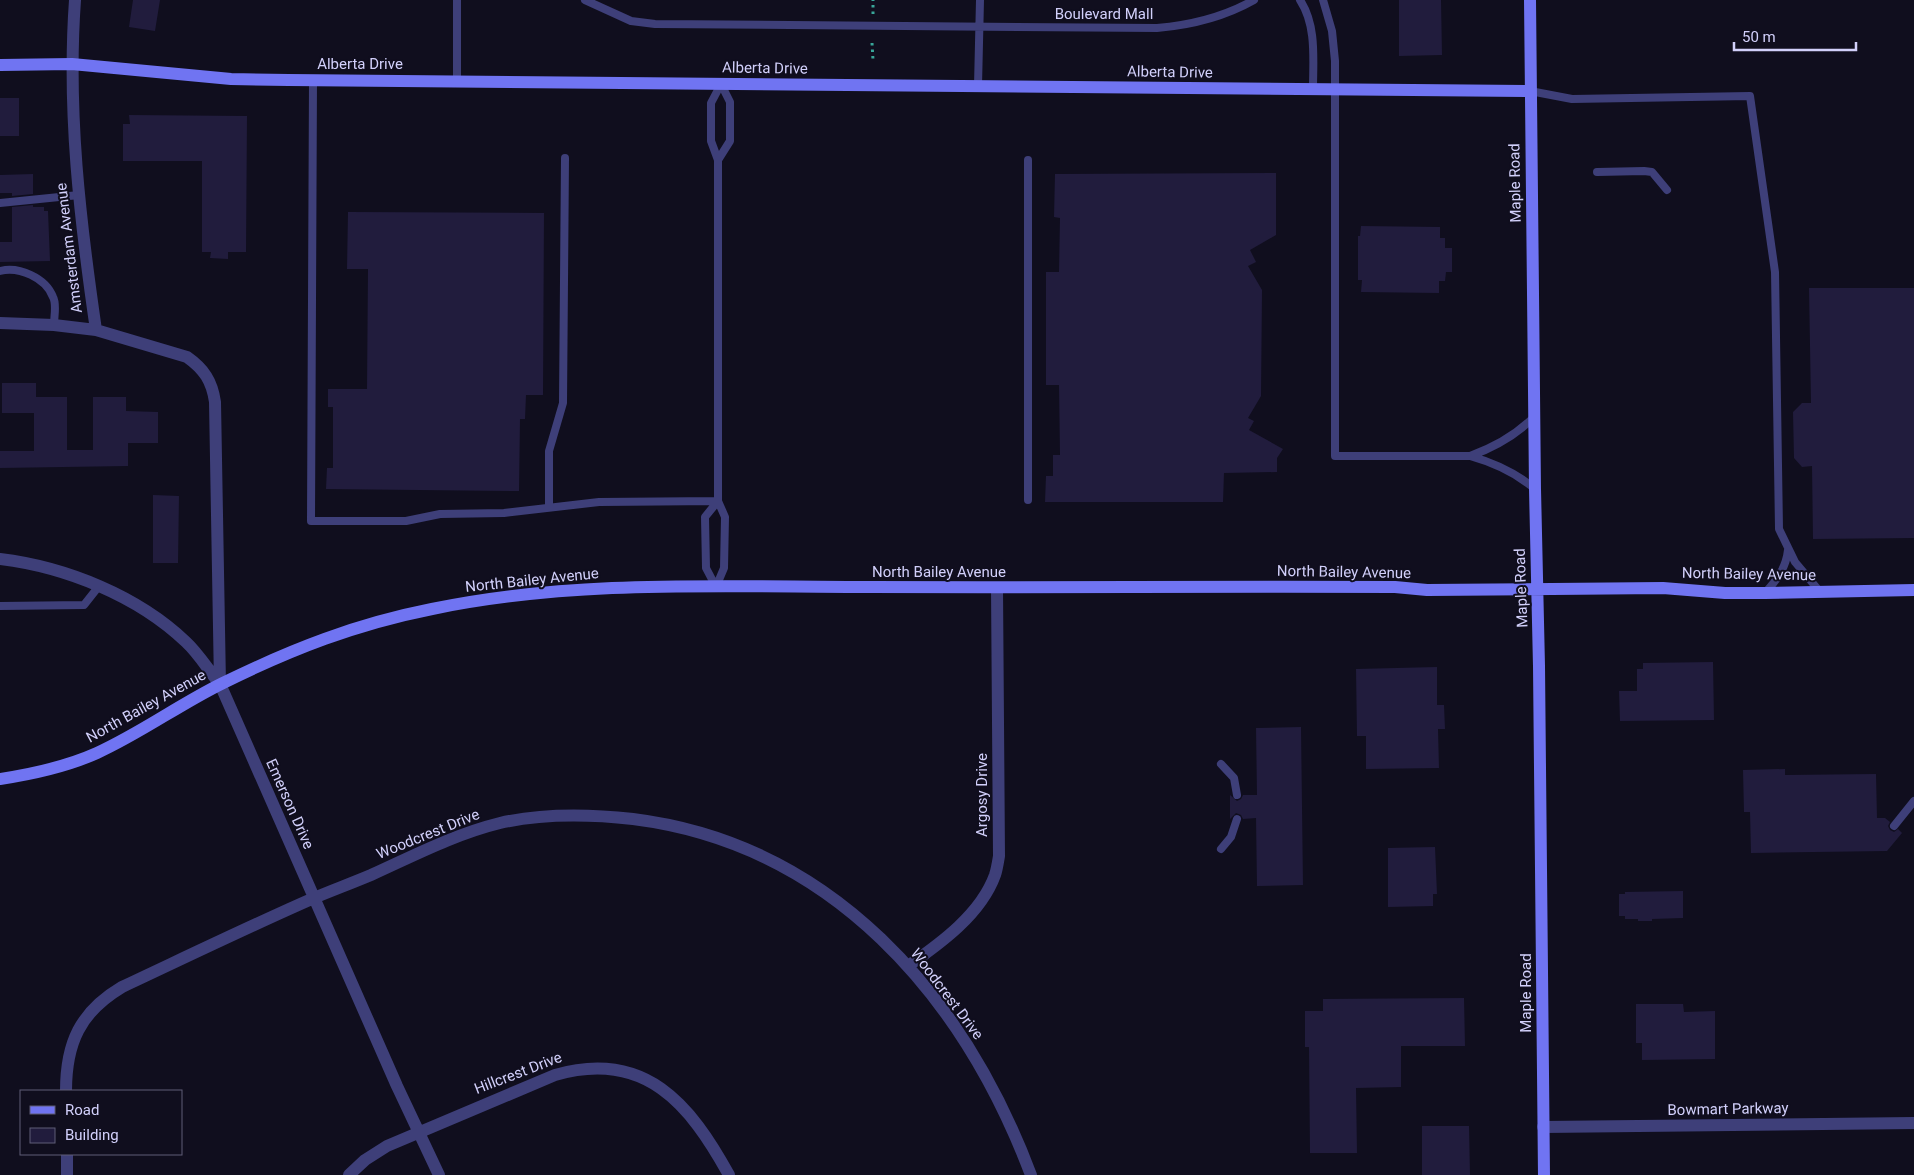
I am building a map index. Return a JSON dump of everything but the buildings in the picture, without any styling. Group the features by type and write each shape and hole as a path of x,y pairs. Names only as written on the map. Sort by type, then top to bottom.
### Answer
{"street":[{"name":"Amsterdam Avenue","path":"75,0 72,64 74,140 96,330 186,357 198,364 207,375 213,388 215,402 220,684"},
{"name":"Maple Road","path":"1530,0 1544,1175"},
{"name":"Alberta Drive","path":"0,65 72,64 231,79 1530,91"},
{"path":"0,323 54,325 96,330"},
{"name":"Emerson Drive","path":"0,559 34,564 60,571 99,586 130,602 160,620 187,642 220,684 397,1086 439,1175"},
{"name":"North Bailey Avenue","path":"0,779 28,775 65,766 96,754 142,730 220,684 311,642 375,622 434,608 522,594 595,588 716,587 1390,586 1427,590 1662,588 1725,593 1914,590"},
{"name":"Argosy Drive","path":"908,966 956,928 988,890 996,873 998,856 997,588"},
{"name":"Woodcrest Drive","path":"66,1090 66,1068 72,1044 81,1025 91,1011 107,996 122,987 314,898 469,832 532,817 565,814 601,815 651,822 694,831 736,845 777,863 841,903 876,933 908,966 951,1022 999,1102 1031,1175"},
{"name":"Hillcrest Drive","path":"349,1175 365,1160 387,1146 419,1131 555,1074 574,1069 590,1068 612,1069 634,1074 655,1084 673,1096 692,1116 711,1141 729,1175"},
{"name":"Bowmart Parkway","path":"1543,1127 1914,1124"},
{"path":"67,1155 67,1175"}],"lane":[{"path":"457,0 457,81"},
{"name":"Boulevard Mall","path":"585,0 618,16 642,23 1157,28 1191,24 1220,16 1254,0"},
{"path":"978,86 980,0"},
{"path":"1300,0 1308,18 1313,38 1313,89"},
{"path":"1323,0 1332,31 1334,89 1336,456 1470,456 1517,474 1535,488"},
{"path":"313,80 311,521 406,521 440,514 504,513 600,502 718,501"},
{"path":"718,160 730,141 730,102 721,84"},
{"path":"716,587 724,568 724,517 718,501 718,160 711,141 711,103 721,84"},
{"path":"1530,91 1572,99 1750,96 1775,272 1780,529 1788,550 1803,573 1821,592"},
{"path":"549,507 549,451 563,403 565,158"},
{"path":"1028,160 1028,500"},
{"path":"1597,172 1652,172 1667,190"},
{"path":"0,202 79,196"},
{"path":"0,271 6,269 23,272 40,280 49,289 54,299 54,325"},
{"path":"1470,456 1490,449 1515,435 1534,416"},
{"path":"716,587 706,568 706,517 718,501"},
{"path":"1765,593 1774,583 1787,561 1788,550"},
{"path":"0,606 84,605 99,586"},
{"path":"1222,764 1234,778 1237,795"},
{"path":"1894,826 1914,802"},
{"path":"1221,849 1231,837 1237,819"}],"path":[{"path":"873,0 873,14"},
{"path":"872,43 873,60"}]}
